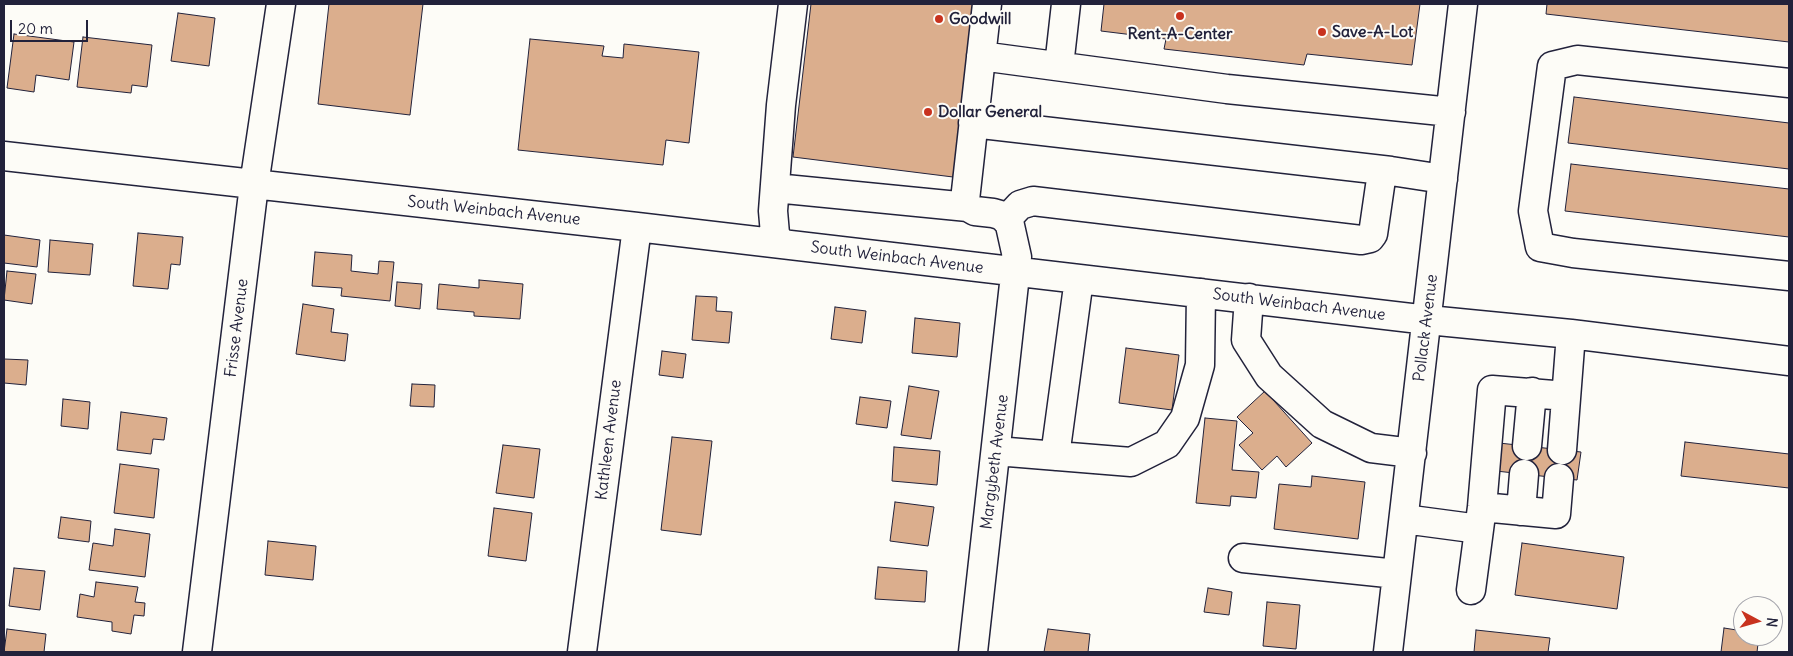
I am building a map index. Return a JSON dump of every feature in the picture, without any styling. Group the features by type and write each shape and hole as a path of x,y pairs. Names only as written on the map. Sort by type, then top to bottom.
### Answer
{"street":[{"name":"Frisse Avenue","path":"197,652 254,185 281,4"},
{"path":"781,244 775,234 773,222 781,105 793,4"},
{"path":"968,207 965,200 966,188 987,4"},
{"path":"1059,66 1066,4"},
{"name":"Pollack Avenue","path":"1388,652 1428,320 1463,4"},
{"path":"981,56 1227,88 1451,112"},
{"path":"1789,83 1577,60 1552,66 1533,211 1540,248 1789,276"},
{"path":"973,122 1390,171 1443,179"},
{"name":"South Weinbach Avenue","path":"4,156 637,227 1428,320 1571,334 1789,362"},
{"path":"775,188 968,207 975,211 1000,215 1006,220 1020,205 1033,201 1361,240 1370,238 1373,234 1382,179 1390,171"},
{"name":"Margybeth Avenue","path":"973,652 1016,272 1016,249 1009,221 1006,220"},
{"name":"Kathleen Avenue","path":"582,652 637,227"},
{"path":"1055,456 1079,279"},
{"path":"996,451 1131,462 1168,444 1185,418 1200,365 1201,293"},
{"path":"1249,298 1246,340 1269,376 1322,424 1371,448 1412,453"},
{"path":"1562,450 1571,334"},
{"path":"1471,590 1492,390 1566,396"},
{"path":"1527,446 1532,392"},
{"path":"1521,511 1524,474"},
{"path":"1404,519 1480,518 1521,511 1556,514 1559,478"},
{"path":"1243,558 1397,574"}],"building":[{"path":"329,4 423,4 410,115 318,104"},
{"path":"811,4 975,4 953,177 793,157"},
{"path":"1104,4 1420,4 1412,65 1307,54 1304,65 1164,49 1166,39 1101,31"},
{"path":"1547,4 1789,4 1789,42 1546,14"},
{"path":"178,13 215,18 209,66 171,61"},
{"path":"14,34 74,42 69,80 36,75 34,92 7,88"},
{"path":"83,37 152,45 147,87 132,85 131,93 77,87"},
{"path":"530,39 604,46 602,56 623,58 624,44 699,52 689,143 666,140 663,165 518,150"},
{"path":"1574,97 1789,123 1789,169 1568,143"},
{"path":"1571,164 1789,189 1789,237 1565,211"},
{"path":"138,233 183,237 180,265 171,264 168,289 133,286"},
{"path":"4,235 40,240 37,267 4,263"},
{"path":"50,240 93,244 90,275 48,272"},
{"path":"315,252 352,255 351,271 378,274 379,261 394,262 390,301 341,296 342,288 312,286"},
{"path":"7,271 36,274 32,304 4,300"},
{"path":"479,280 523,284 520,319 474,316 474,312 437,309 439,284 479,288"},
{"path":"397,282 422,284 420,309 395,306"},
{"path":"696,296 717,297 716,311 732,312 729,343 692,340"},
{"path":"303,304 334,309 331,332 348,334 345,361 296,354"},
{"path":"835,307 866,311 862,343 831,339"},
{"path":"915,318 960,323 957,357 912,353"},
{"path":"1126,348 1179,355 1172,410 1119,403"},
{"path":"662,351 686,354 683,378 659,375"},
{"path":"4,359 28,360 26,385 4,383"},
{"path":"412,384 435,385 434,407 410,406"},
{"path":"909,386 939,391 931,439 901,435"},
{"path":"1265,391 1312,443 1286,467 1277,456 1262,470 1239,445 1253,433 1237,417"},
{"path":"860,397 891,401 887,428 856,424"},
{"path":"63,399 90,402 88,429 61,426"},
{"path":"121,412 167,418 164,440 153,439 151,454 117,450"},
{"path":"1205,418 1237,421 1232,470 1259,472 1256,498 1231,496 1230,506 1196,503"},
{"path":"672,437 712,441 701,535 661,530"},
{"path":"1685,442 1789,454 1789,488 1681,476"},
{"path":"1499,443 1581,452 1577,480 1496,471"},
{"path":"503,445 540,449 534,498 496,493"},
{"path":"894,447 940,451 937,485 892,481"},
{"path":"120,464 159,469 154,518 114,513"},
{"path":"1312,476 1365,482 1358,539 1274,529 1279,484 1311,487"},
{"path":"895,502 934,507 928,546 890,541"},
{"path":"494,508 532,513 526,561 488,556"},
{"path":"61,517 91,521 89,542 58,538"},
{"path":"115,529 150,534 145,577 89,570 93,543 113,546"},
{"path":"268,541 316,546 313,580 265,575"},
{"path":"1522,543 1624,557 1617,609 1515,595"},
{"path":"878,567 927,571 925,602 875,599"},
{"path":"14,568 45,571 40,610 9,606"},
{"path":"96,582 138,587 135,602 145,603 144,616 134,615 131,634 112,631 112,622 77,617 80,594 94,597"},
{"path":"1208,588 1232,592 1229,615 1204,612"},
{"path":"1267,602 1300,605 1296,649 1263,646"},
{"path":"1724,628 1733,629 1733,646 1758,646 1757,652 1721,652"},
{"path":"7,629 46,634 44,652 4,652"},
{"path":"1048,629 1090,634 1088,652 1044,652"},
{"path":"1476,630 1550,638 1548,652 1474,652"}],"place":[{"name":"Rent-A-Center","path":"1180,16"},
{"name":"Goodwill","path":"939,19"},
{"name":"Save-A-Lot","path":"1322,32"},
{"name":"Dollar General","path":"928,112"}]}
